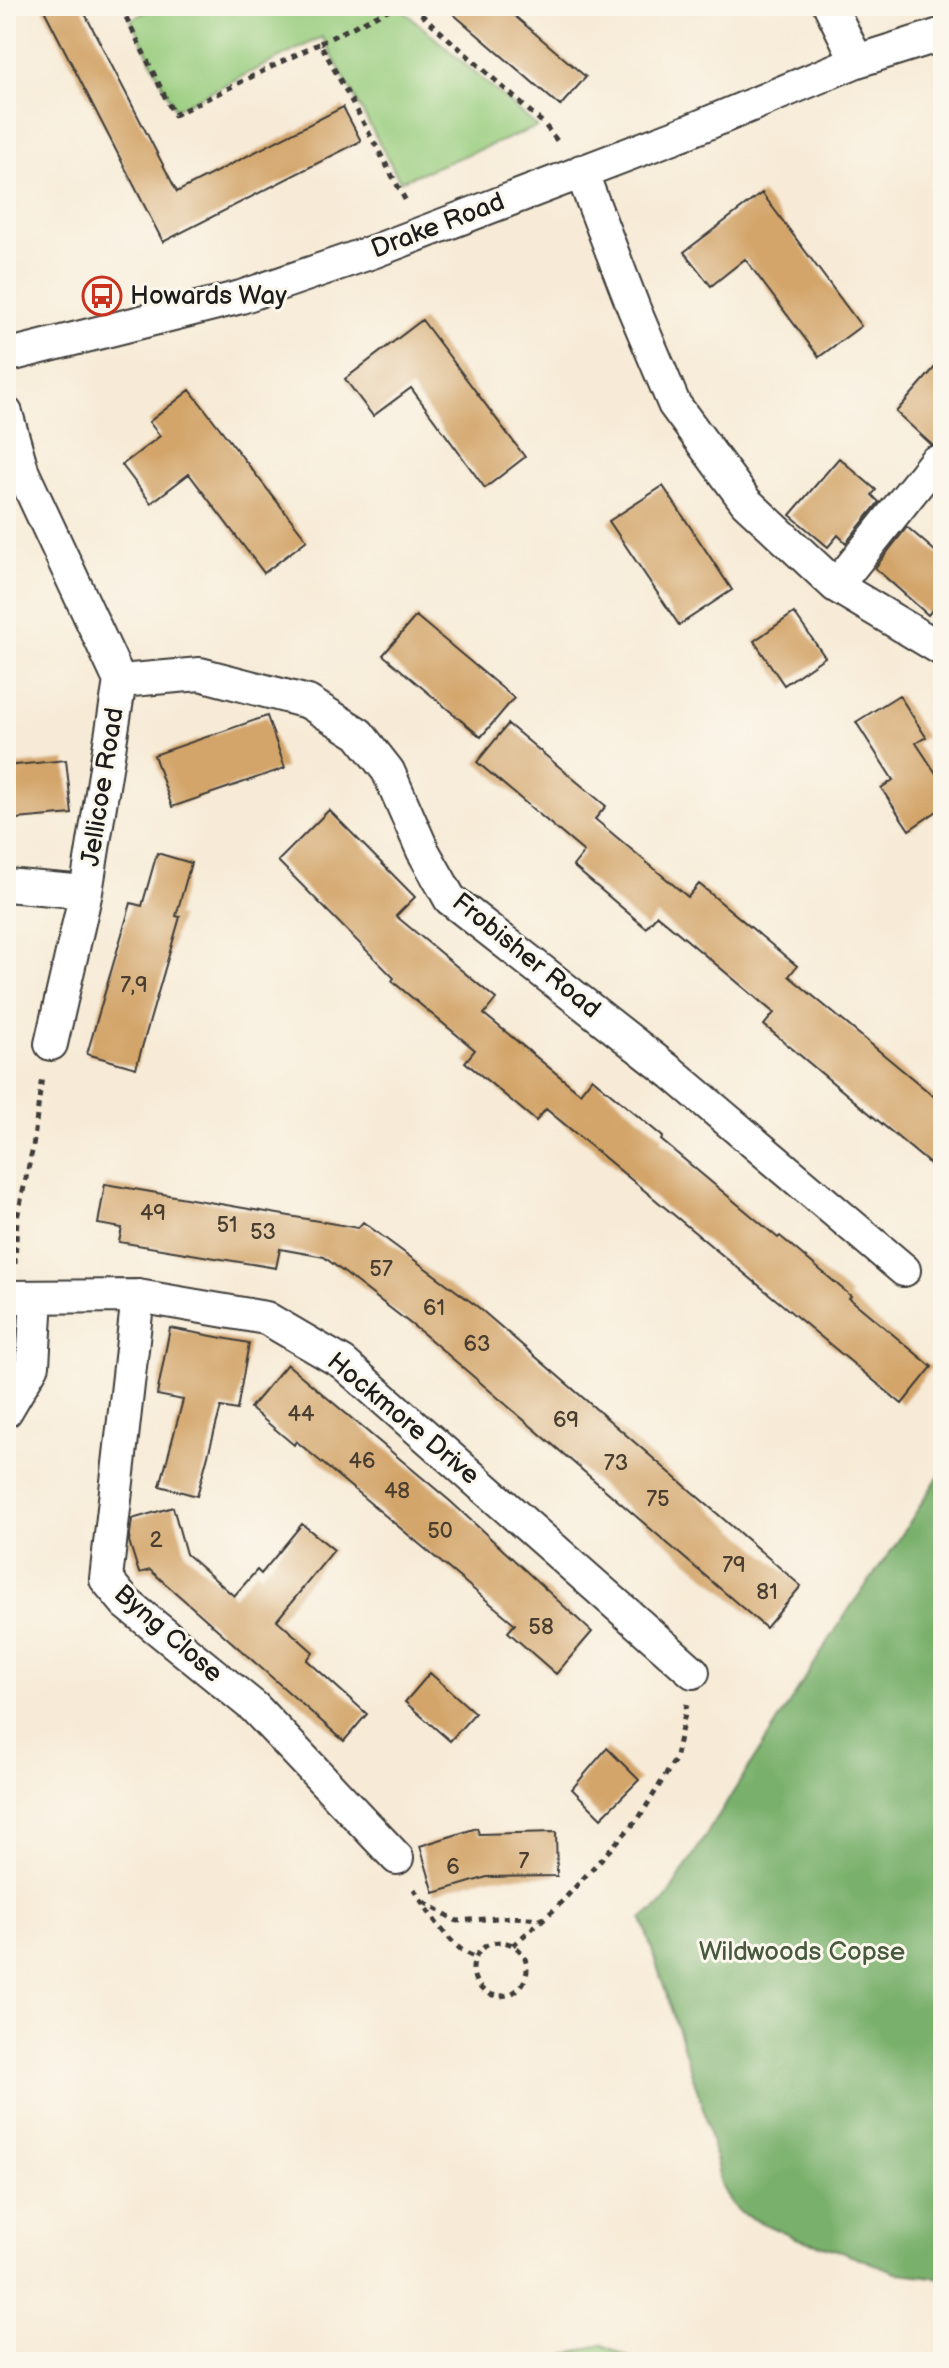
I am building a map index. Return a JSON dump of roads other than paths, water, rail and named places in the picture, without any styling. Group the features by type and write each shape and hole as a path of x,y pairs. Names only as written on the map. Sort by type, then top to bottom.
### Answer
{"street":[{"path":"830,6 857,61"},
{"name":"Drake Road","path":"6,356 241,297 689,131 857,61 943,34"},
{"path":"581,171 674,404 746,502 836,586 943,650"},
{"path":"6,413 23,473 120,681"},
{"path":"836,586 934,463"},
{"name":"Frobisher Road","path":"120,681 200,674 308,702 359,734 388,771 423,851 450,899 673,1074 904,1270"},
{"name":"Jellicoe Road","path":"51,1044 86,892 120,681"},
{"name":"Jellicoe Road","path":"6,885 86,892"},
{"name":"Hockmore Drive","path":"19,1297 138,1296 266,1318 343,1363 693,1672"},
{"name":"Byng Close","path":"138,1296 106,1579 126,1603 254,1707 397,1858"},
{"path":"6,1411 33,1365 19,1297"}],"place":[{"name":"Howards Way","path":"102,296"}],"park label":[{"name":"Wildwoods Copse","path":"802,1952"}]}
